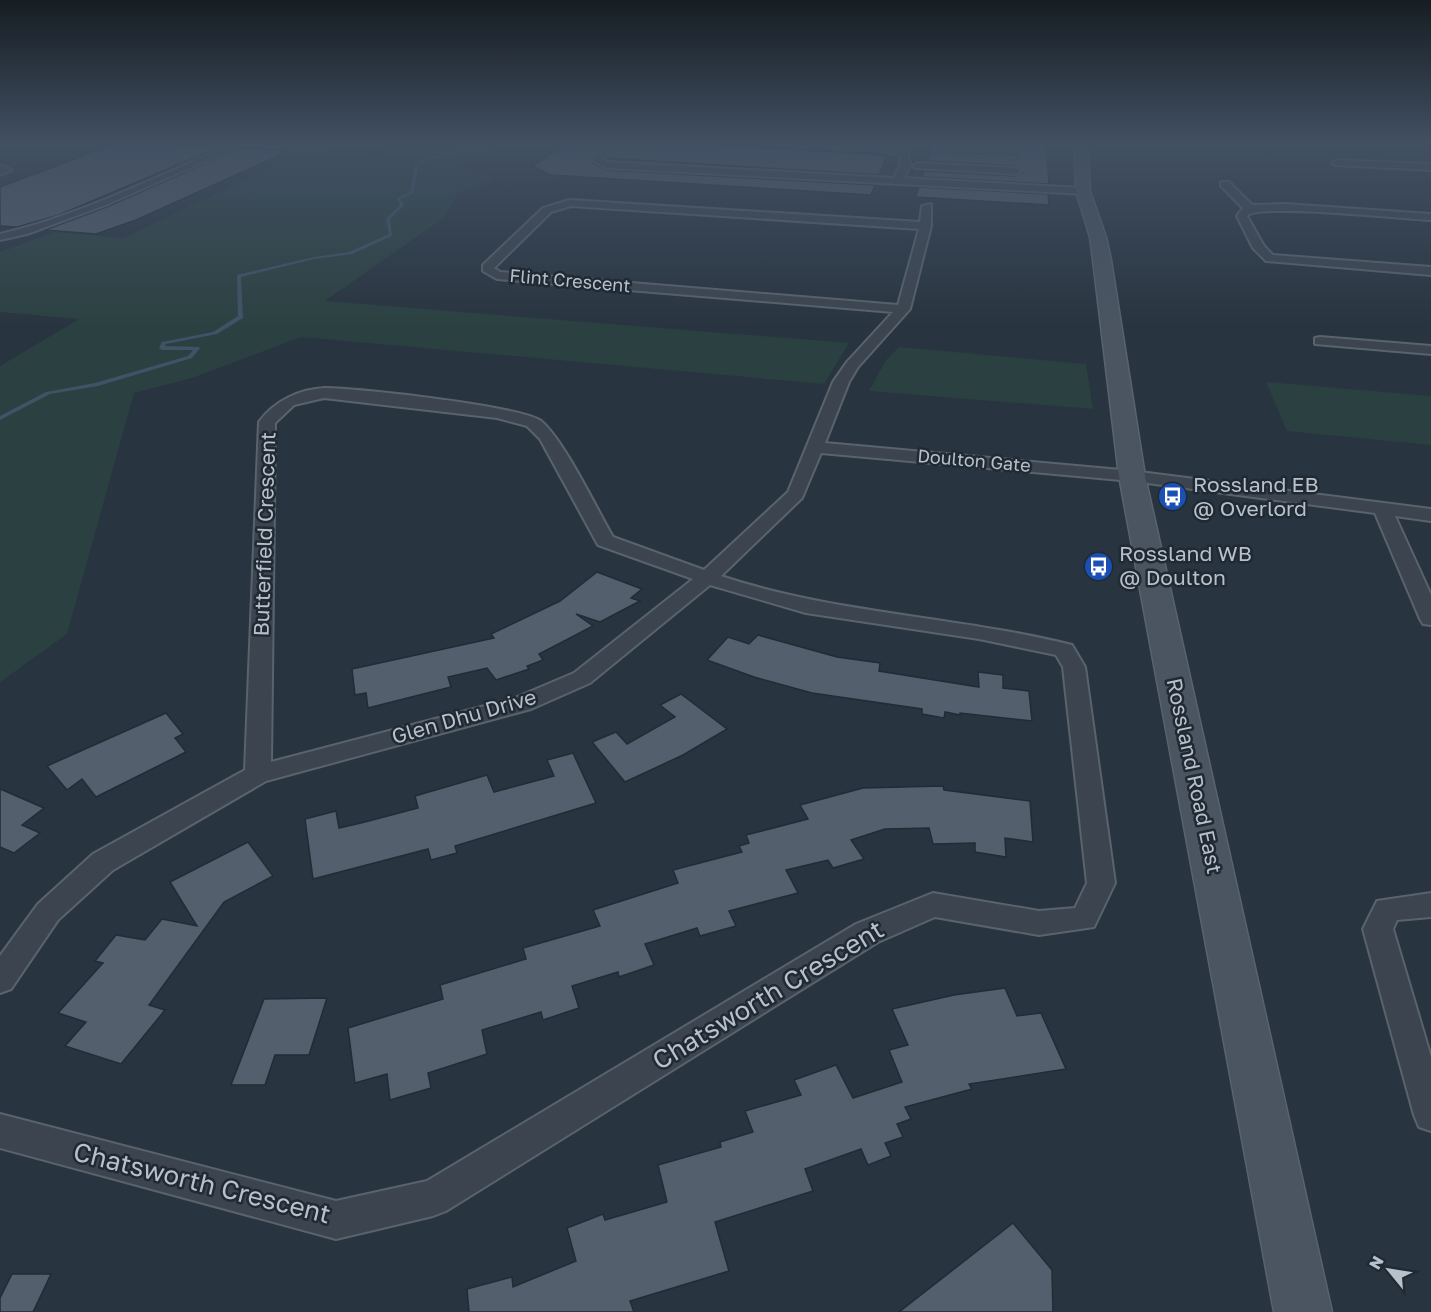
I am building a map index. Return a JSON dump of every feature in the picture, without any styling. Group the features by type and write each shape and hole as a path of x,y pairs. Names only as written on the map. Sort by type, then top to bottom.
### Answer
{"main road":[{"name":"Rossland Road East","path":"1087,204 1098,237 1132,476 1303,1312"},
{"name":"Rossland Road East","path":"1098,237 1103,204"}],"street":[{"path":"0,237 23,232 98,204"},
{"name":"Flint Crescent","path":"566,204 547,210 487,268 497,275 903,309"},
{"name":"Flint Crescent","path":"589,204 925,226"},
{"path":"1246,204 1250,208"},
{"name":"Glen Dhu Drive","path":"0,980 48,912 103,862 258,774 533,700 582,678 707,578 796,494 841,382 852,365 903,309 925,226 927,206"},
{"path":"1431,217 1285,207 1250,208 1244,211 1242,216 1260,248 1270,258 1431,271"},
{"path":"1320,341 1431,350"},
{"name":"Butterfield Crescent","path":"258,774 267,422 288,402 324,393 499,413 533,423 547,436 605,541 707,578"},
{"name":"Doulton Gate","path":"816,447 1132,476 1383,511 1431,515"},
{"path":"1383,511 1431,619"},
{"name":"Chatsworth Crescent","path":"0,1131 336,1220 433,1198 867,933 933,905 1039,923 1084,919 1101,883 1074,667 1064,650 988,633 833,612 707,578"},
{"path":"1431,905 1387,909 1378,929 1431,1115"}],"green space":[{"path":"194,204 452,204 445,217 325,301 849,343 824,384 301,337 192,378 134,393 67,634 0,682 0,366 79,319 0,312 0,252 54,232 124,238"},
{"path":"899,347 1086,364 1093,409 869,391 886,360"},
{"path":"1266,382 1431,396 1431,445 1287,431"}],"building":[{"path":"0,204 85,204 59,215 17,227 0,226"},
{"path":"171,204 96,234 45,230 109,206"},
{"path":"597,572 642,589 631,598 640,601 600,622 576,614 593,626 539,654 543,660 527,666 529,669 496,680 487,668 448,677 451,687 368,708 366,693 355,695 352,669 494,638 491,634 560,601"},
{"path":"758,635 837,657 880,663 879,671 979,687 978,672 1003,675 1003,688 1029,691 1032,721 945,712 944,718 922,714 922,709 812,693 754,677 707,660 728,637 749,644"},
{"path":"681,694 727,729 683,755 625,782 592,742 616,732 627,744 675,717 660,705"},
{"path":"166,713 183,734 175,738 186,752 96,797 82,779 67,790 47,766"},
{"path":"573,753 596,803 455,846 457,853 431,860 428,849 313,879 305,819 336,811 339,828 365,822 418,808 415,796 487,775 494,792 554,776 547,760"},
{"path":"943,786 944,790 1030,801 1033,842 1005,838 1006,857 975,852 975,843 933,844 929,828 885,829 851,840 864,859 833,868 828,860 786,870 798,893 729,911 736,926 700,936 697,928 645,944 654,965 619,977 618,972 572,986 579,1008 543,1020 541,1012 482,1030 487,1054 428,1073 431,1088 390,1100 387,1074 355,1083 348,1028 443,999 440,985 526,959 523,948 600,926 593,910 678,883 673,870 742,852 739,846 749,843 746,835 808,819 800,805 863,788"},
{"path":"0,789 44,808 22,825 40,833 14,853 0,847"},
{"path":"248,842 273,876 224,902 149,1005 165,1010 121,1064 65,1046 86,1022 58,1013 103,963 95,961 116,935 145,940 162,919 197,926 170,882"},
{"path":"1005,988 1017,1016 1041,1013 1066,1069 969,1084 972,1089 905,1107 911,1119 897,1124 903,1137 885,1143 891,1156 868,1165 861,1149 805,1169 813,1191 715,1222 729,1271 630,1301 634,1312 469,1312 467,1289 512,1277 513,1287 576,1261 567,1228 603,1214 605,1220 667,1202 658,1165 721,1147 720,1142 753,1132 745,1111 801,1095 794,1080 836,1065 853,1098 902,1082 889,1050 908,1045 892,1009 954,995"},
{"path":"327,998 309,1055 275,1055 265,1085 231,1085 264,999"},
{"path":"1013,1223 1052,1270 1053,1312 899,1312"},
{"path":"12,1274 51,1274 33,1312 0,1312 0,1298"}],"waterway":[{"path":"0,418 48,393 96,385 190,357 197,348 162,348 164,343 215,333 241,317 239,276 314,258 350,253 391,235 388,219 401,204"}],"place":[{"name":"Rossland EB @ Overlord","path":"1172,497"},
{"name":"Rossland WB @ Doulton","path":"1098,566"}]}
